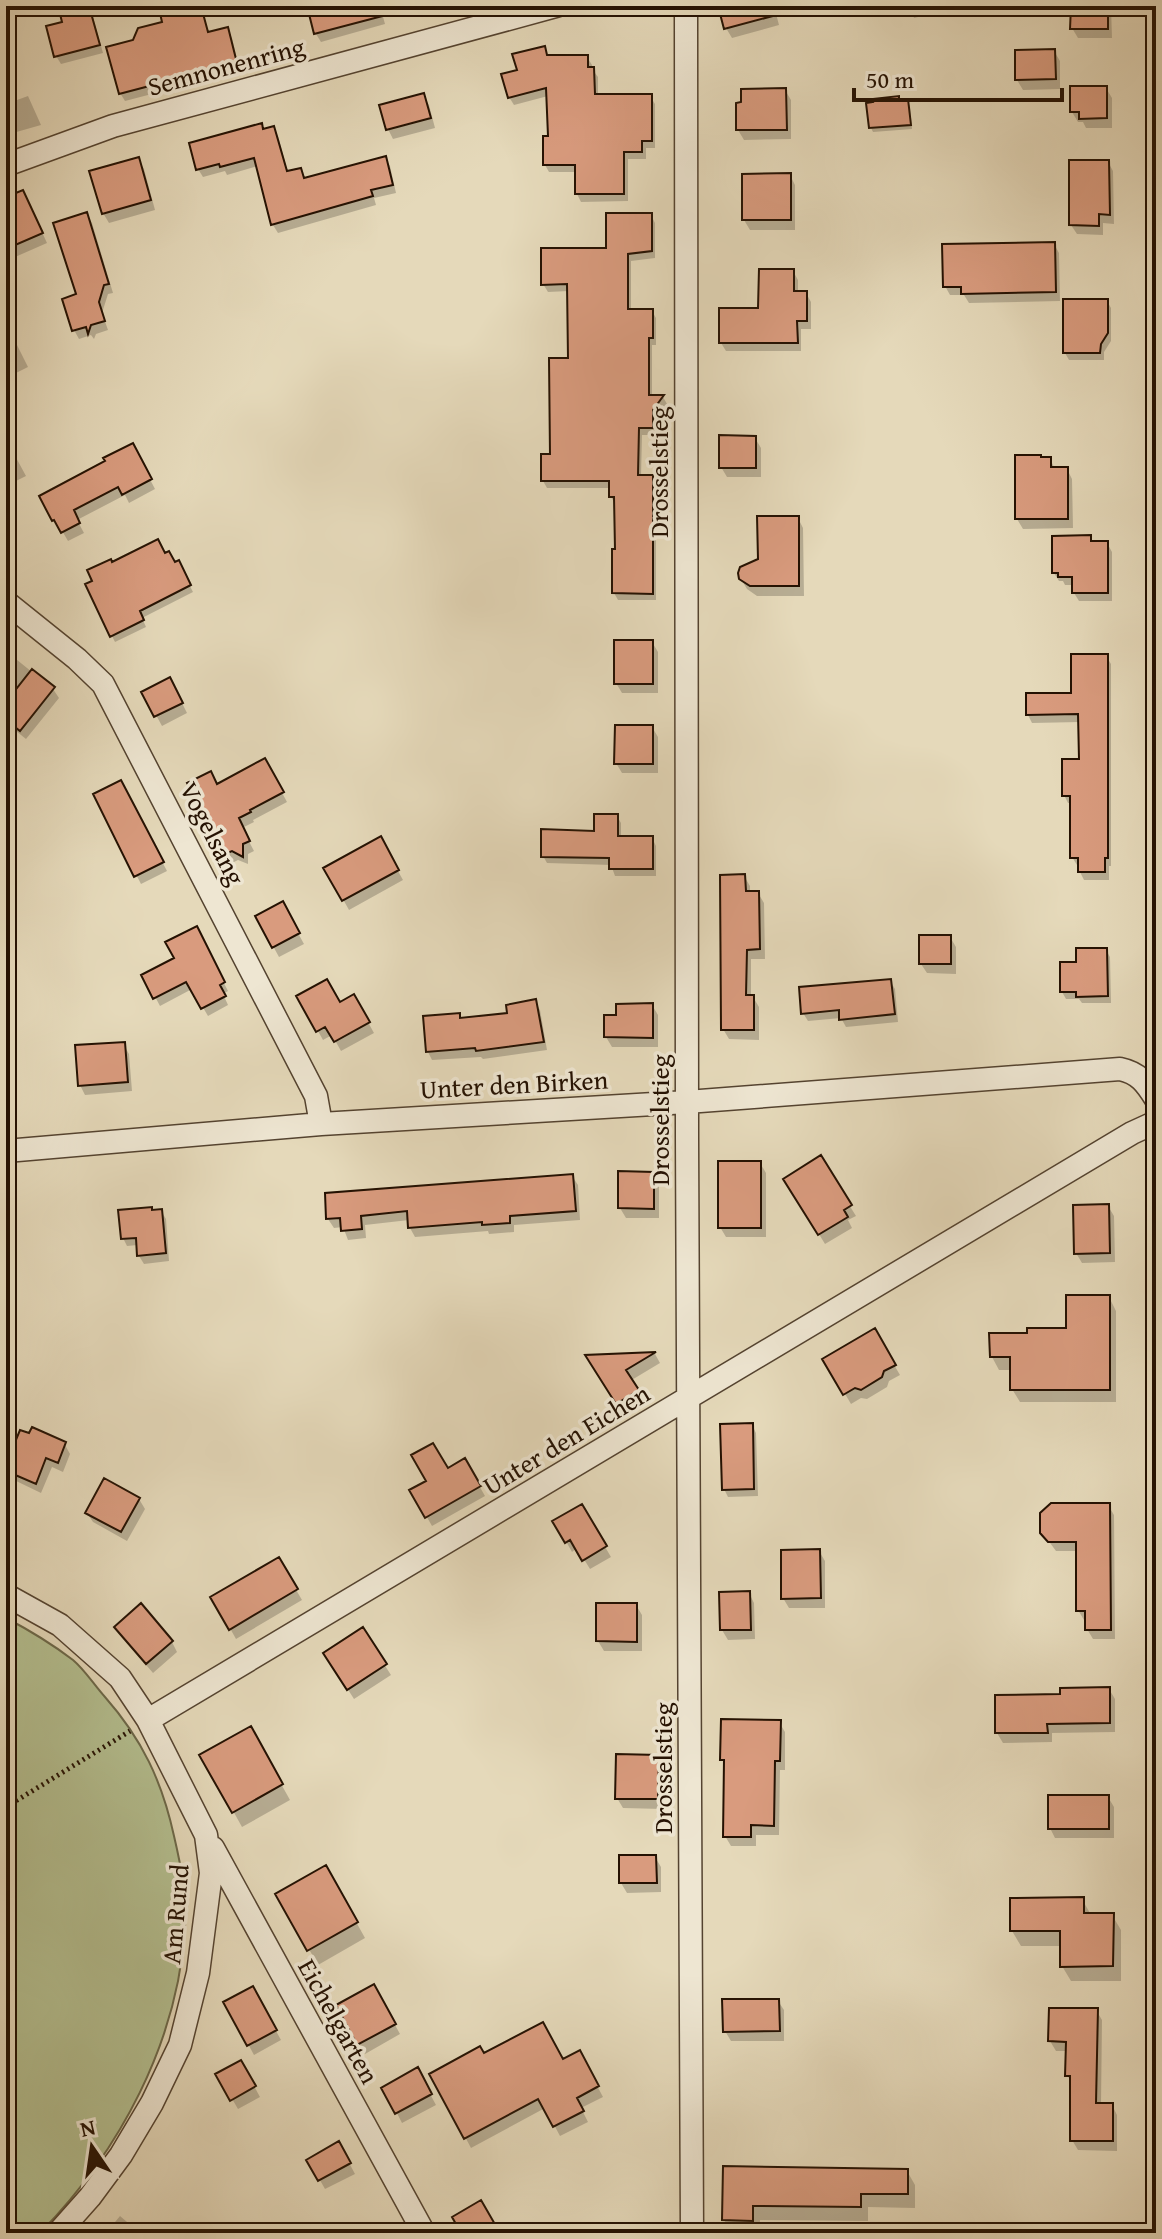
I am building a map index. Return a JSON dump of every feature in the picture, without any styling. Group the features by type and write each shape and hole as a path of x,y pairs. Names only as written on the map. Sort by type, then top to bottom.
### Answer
{"street":[{"name":"Semnonenring","path":"6,165 113,126 556,6"},
{"name":"Drosselstieg","path":"686,6 692,2233"},
{"name":"Vogelsang","path":"6,602 103,684 316,1096 321,1124"},
{"name":"Unter den Birken","path":"6,1151 321,1124 687,1102 1120,1069 1132,1072 1144,1081 1156,1099"},
{"name":"Unter den Eichen","path":"148,1720 1132,1133 1156,1122"},
{"name":"Am Rund","path":"6,1595 60,1625 120,1678 148,1720 206,1835 211,1873 198,1973 180,2045 152,2103 121,2155 58,2233"},
{"name":"Eichelgarten","path":"206,1835 424,2233"}],"path":[{"path":"6,1807 148,1720"}],"green space":[{"path":"6,1618 77,1664 130,1729 157,1779 169,1816 185,1904 180,1970 171,2012 140,2092 95,2167 40,2233 6,2233"}],"building":[{"path":"58,6 89,6 100,45 54,57 46,26 62,22"},
{"path":"201,6 208,32 228,27 237,63 119,94 106,47 133,40 138,28 162,22 159,9"},
{"path":"307,6 393,6 394,13 314,34"},
{"path":"718,6 783,6 784,13 724,29"},
{"path":"1071,6 1108,6 1108,29 1070,29"},
{"path":"545,46 547,55 588,55 588,67 594,67 595,94 652,94 652,141 642,141 642,152 624,152 624,194 575,194 575,165 543,165 543,136 548,136 546,88 508,98 501,74 517,70 512,54"},
{"path":"1055,49 1056,79 1015,80 1015,50"},
{"path":"1070,86 1107,86 1107,118 1079,119 1079,112 1070,112"},
{"path":"786,88 787,130 736,130 736,103 741,102 741,89"},
{"path":"424,93 431,118 386,130 379,105"},
{"path":"899,96 899,100 908,99 911,125 869,128 866,103 873,102 872,99"},
{"path":"262,123 263,129 274,126 287,171 301,168 304,178 386,156 393,185 371,190 373,196 271,225 254,158 196,170 189,143"},
{"path":"139,157 151,200 102,214 89,171"},
{"path":"1069,160 1109,160 1110,215 1099,214 1099,226 1069,225"},
{"path":"791,173 791,220 742,220 742,174"},
{"path":"23,190 43,233 6,249 6,197"},
{"path":"87,212 109,284 104,285 99,302 105,321 91,325 88,334 86,327 72,331 62,299 76,294 53,223"},
{"path":"606,213 652,213 652,251 628,254 628,309 653,309 653,338 649,338 649,395 664,395 653,410 653,428 639,428 638,475 653,475 653,594 612,593 614,497 609,497 609,481 541,481 541,454 550,454 549,358 568,358 567,284 541,285 541,248 606,248"},
{"path":"1055,242 1056,292 961,294 961,287 943,287 942,244"},
{"path":"759,269 794,269 794,291 807,291 807,321 797,321 798,343 719,343 719,308 758,308"},
{"path":"1063,299 1108,299 1108,333 1101,344 1100,353 1063,353"},
{"path":"719,435 756,436 756,468 719,468"},
{"path":"133,443 152,479 122,495 118,487 74,510 80,523 61,533 39,496"},
{"path":"1015,455 1051,457 1051,467 1068,467 1068,519 1015,519"},
{"path":"757,516 799,516 799,586 750,586 739,579 740,567 758,559"},
{"path":"1091,535 1091,541 1108,541 1108,593 1072,593 1072,577 1058,577 1058,573 1052,573 1052,536"},
{"path":"158,539 165,553 169,551 175,562 179,560 191,585 140,611 144,620 110,637 85,584 92,581 87,570 111,559 112,562"},
{"path":"614,640 653,640 653,684 614,684"},
{"path":"1071,654 1108,654 1108,858 1105,858 1105,872 1078,872 1078,858 1070,858 1070,796 1062,796 1062,759 1079,759 1078,714 1026,715 1026,693 1071,693"},
{"path":"32,669 55,687 20,731 6,720 6,702"},
{"path":"170,677 183,703 154,717 141,692"},
{"path":"615,725 653,725 653,764 614,764"},
{"path":"265,758 284,792 239,818 250,841 243,844 243,857 232,851 225,854 187,783 211,771 217,784"},
{"path":"121,780 164,862 134,877 93,794"},
{"path":"594,814 618,814 618,836 653,836 653,869 609,869 609,858 541,857 541,829 594,831"},
{"path":"381,836 399,870 342,901 323,868"},
{"path":"745,874 746,891 759,891 760,949 747,950 746,995 754,995 754,1030 721,1030 720,875"},
{"path":"283,901 300,933 272,948 255,916"},
{"path":"197,926 225,982 220,985 226,996 201,1009 186,982 153,999 141,975 174,958 165,942"},
{"path":"919,935 951,935 951,964 919,964"},
{"path":"1076,948 1107,948 1108,996 1076,997 1076,992 1060,992 1060,962 1076,962"},
{"path":"327,979 340,1002 354,994 370,1022 334,1042 325,1027 316,1032 296,996"},
{"path":"891,979 895,1014 839,1020 839,1010 801,1014 799,987"},
{"path":"536,999 544,1042 476,1051 475,1048 426,1052 423,1016 460,1013 460,1018 507,1013 506,1005"},
{"path":"653,1003 653,1038 604,1037 604,1015 616,1015 616,1004"},
{"path":"125,1042 128,1082 78,1086 75,1045"},
{"path":"821,1155 852,1205 844,1210 848,1217 818,1235 783,1179"},
{"path":"718,1161 761,1161 761,1228 718,1228"},
{"path":"618,1171 654,1172 654,1209 618,1208"},
{"path":"573,1174 576,1211 510,1216 510,1223 408,1228 407,1211 361,1216 362,1229 341,1231 340,1218 326,1219 325,1193"},
{"path":"1109,1204 1110,1253 1074,1254 1073,1205"},
{"path":"152,1207 152,1210 162,1209 166,1253 137,1256 136,1238 121,1239 118,1210"},
{"path":"1066,1295 1110,1295 1110,1390 1010,1390 1010,1357 990,1357 989,1333 1027,1333 1027,1328 1066,1328"},
{"path":"875,1328 896,1365 861,1390 855,1388 843,1395 822,1359"},
{"path":"656,1352 626,1370 639,1390 616,1404 585,1355"},
{"path":"753,1423 754,1489 722,1490 720,1424"},
{"path":"32,1427 66,1442 58,1463 46,1458 36,1484 6,1471 20,1430 29,1433"},
{"path":"433,1443 448,1468 465,1458 481,1486 425,1518 409,1490 426,1481 411,1455"},
{"path":"104,1478 140,1498 121,1532 85,1513"},
{"path":"1051,1503 1110,1503 1111,1630 1085,1630 1085,1611 1076,1611 1076,1542 1048,1542 1040,1533 1040,1513"},
{"path":"582,1504 607,1546 582,1561 570,1540 565,1543 552,1521"},
{"path":"820,1549 821,1598 781,1599 781,1550"},
{"path":"279,1557 298,1589 229,1630 210,1597"},
{"path":"750,1591 751,1630 720,1630 719,1592"},
{"path":"141,1603 173,1641 146,1664 114,1627"},
{"path":"596,1603 637,1603 637,1642 596,1641"},
{"path":"363,1627 387,1664 347,1690 323,1653"},
{"path":"1110,1687 1110,1723 1047,1724 1048,1733 995,1733 995,1695 1060,1694 1060,1688"},
{"path":"721,1719 781,1720 780,1761 775,1761 774,1826 751,1825 751,1837 723,1837"},
{"path":"251,1726 283,1784 232,1813 199,1755"},
{"path":"616,1754 659,1755 658,1799 615,1799"},
{"path":"1048,1795 1109,1795 1109,1829 1048,1829"},
{"path":"619,1855 656,1855 657,1883 619,1883"},
{"path":"326,1865 358,1922 307,1951 275,1894"},
{"path":"1084,1897 1084,1913 1114,1913 1113,1966 1060,1967 1060,1931 1010,1931 1010,1898"},
{"path":"374,1984 396,2024 357,2045 336,2005"},
{"path":"253,1986 277,2030 247,2046 223,2002"},
{"path":"722,1999 779,1999 780,2031 723,2032"},
{"path":"1049,2008 1098,2008 1096,2103 1113,2103 1113,2141 1070,2141 1070,2076 1065,2076 1066,2042 1048,2041"},
{"path":"543,2022 563,2059 580,2050 599,2086 577,2098 584,2111 553,2127 538,2099 464,2139 429,2074 480,2046 484,2053"},
{"path":"241,2060 256,2086 230,2101 215,2074"},
{"path":"418,2067 432,2094 395,2114 381,2088"},
{"path":"339,2141 351,2163 318,2181 306,2160"},
{"path":"723,2166 908,2169 908,2194 861,2194 861,2207 753,2206 753,2221 722,2220"},
{"path":"481,2200 496,2226 483,2233 461,2233 452,2217"}]}
